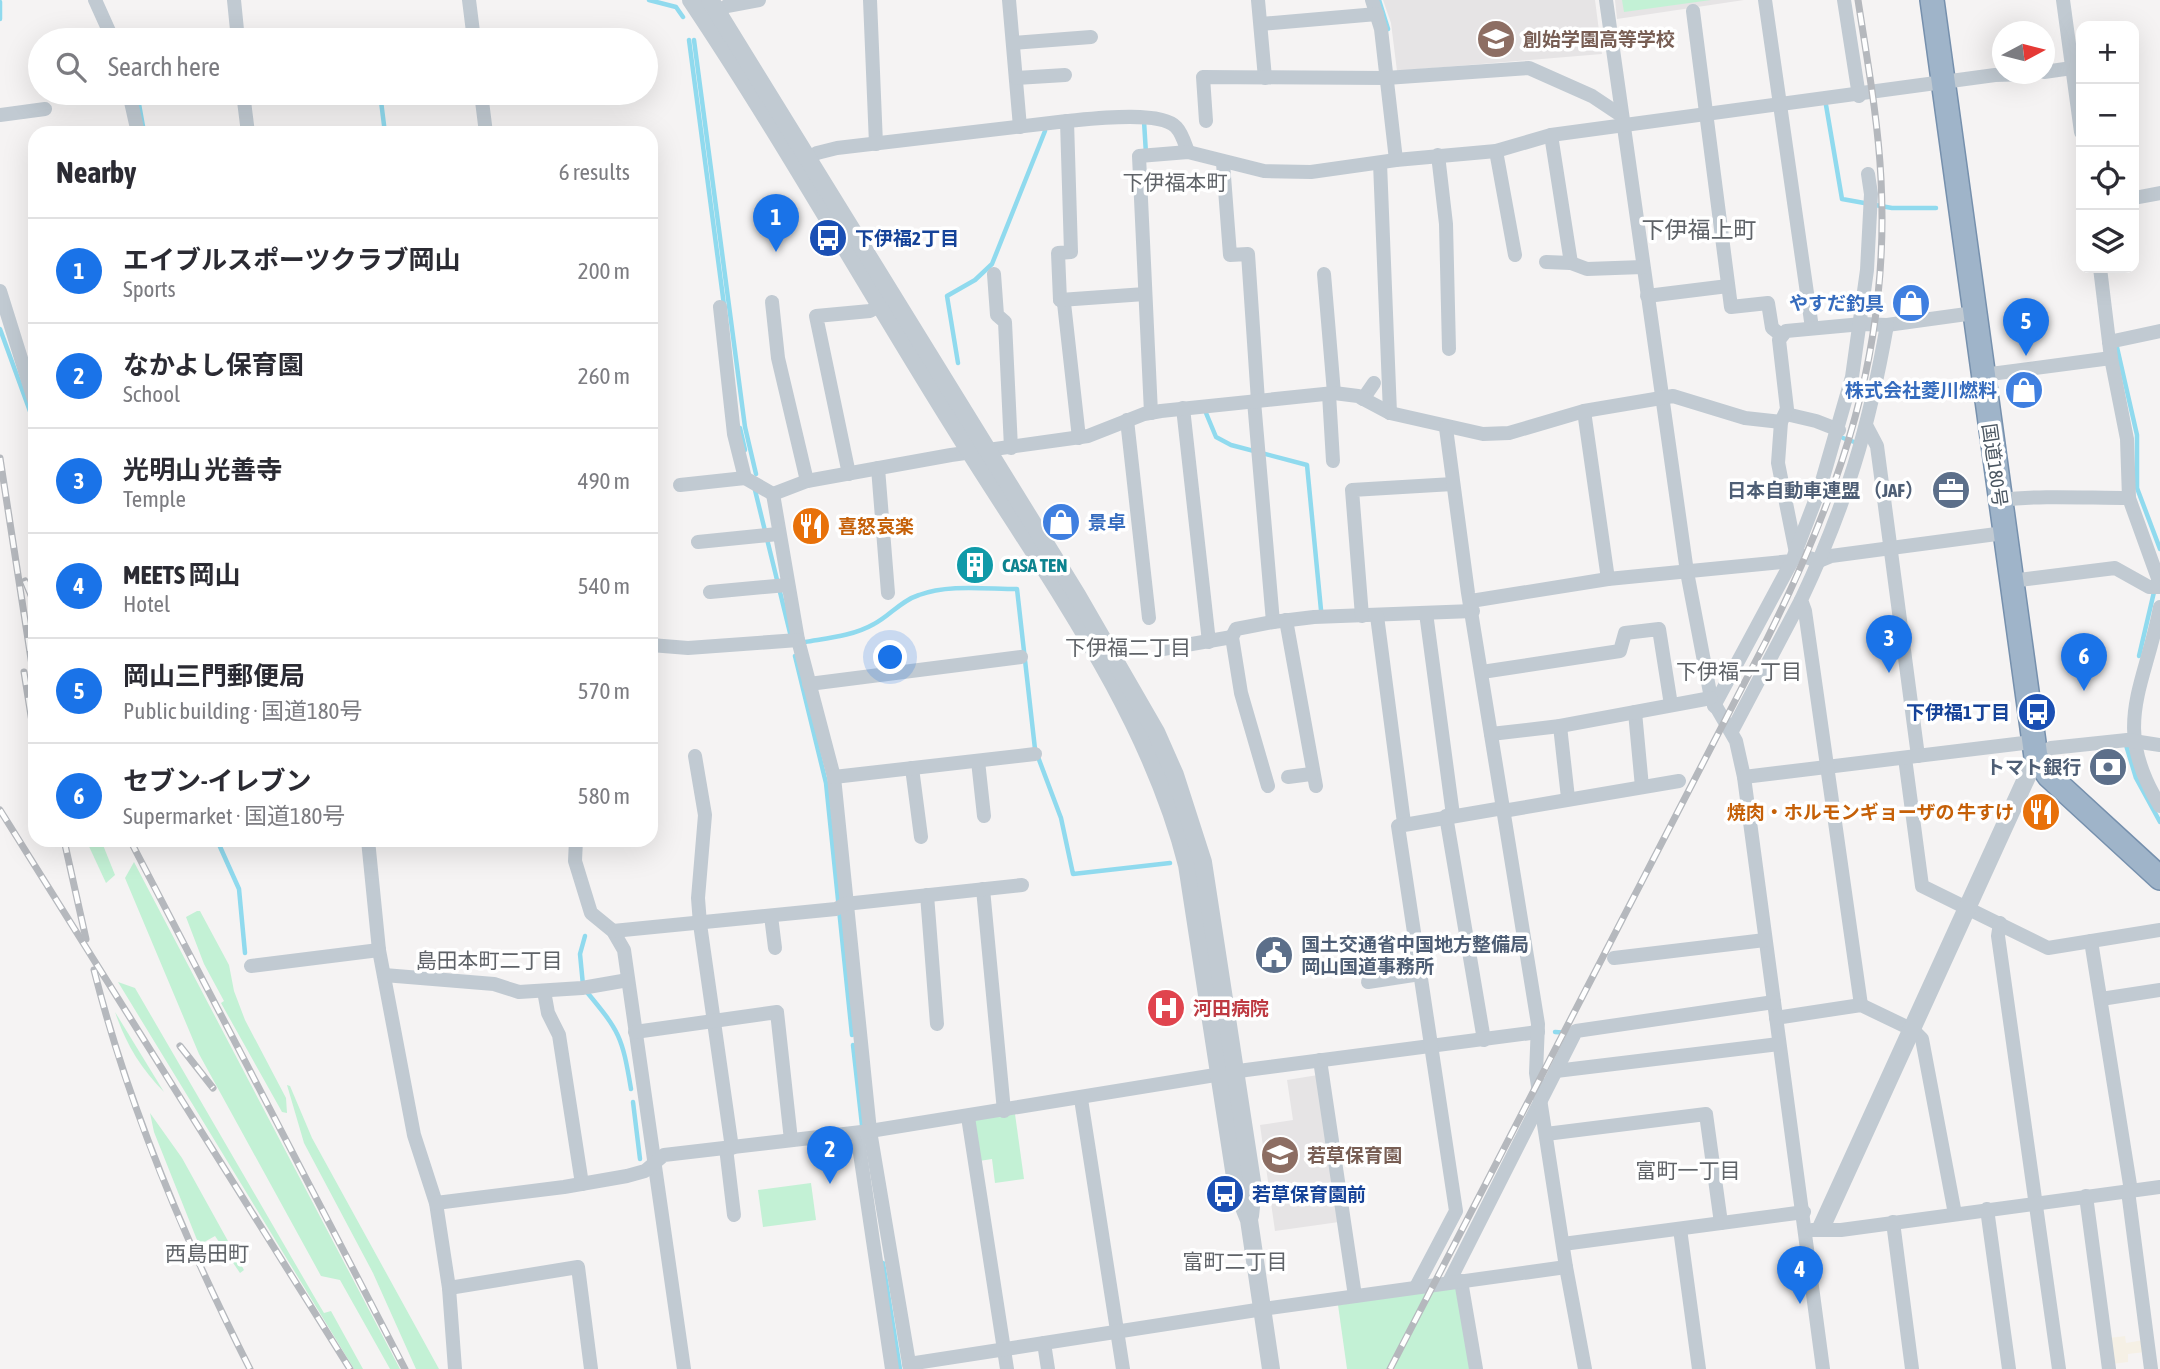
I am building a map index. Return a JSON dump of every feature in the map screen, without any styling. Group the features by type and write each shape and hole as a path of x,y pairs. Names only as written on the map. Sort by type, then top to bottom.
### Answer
{"highway":[{"name":"国道180号","path":"1932,0 2034,749"},
{"path":"2034,749 2049,776 2160,878"}],"street":[{"path":"95,0 108,28"},
{"path":"237,28 234,0 240,0"},
{"path":"469,0 472,28"},
{"path":"691,0 710,11 1070,599 1143,738 1168,778 1182,819 1203,908 1228,1073 1237,1190 1249,1220 1271,1369"},
{"path":"710,11 759,0"},
{"path":"870,0 876,144"},
{"path":"1009,0 1020,127"},
{"path":"1258,0 1265,78"},
{"path":"1606,0 1687,572 1713,702 1731,731 1744,777 1804,1212 1814,1229 1824,1369"},
{"path":"1765,0 1812,328"},
{"path":"1844,0 1859,96"},
{"path":"2063,0 2075,39 2072,68 2076,96"},
{"path":"1261,24 1375,7 1396,160"},
{"path":"1693,11 1731,307 1768,303 1772,328 1781,335"},
{"path":"1013,43 1091,37"},
{"path":"1206,121 1203,77 1386,78 1529,68 1592,96 1622,121"},
{"path":"2055,71 2072,68"},
{"path":"1016,78 1065,75"},
{"path":"1151,413 1139,156 1188,152 1223,163 1282,173 1496,151 1551,135 1622,121 1707,116 1992,78"},
{"path":"132,105 136,126"},
{"path":"244,105 247,126"},
{"path":"482,105 485,126"},
{"path":"0,115 45,109"},
{"path":"801,163 826,150 1067,121 1144,118 1172,124 1178,128 1188,152"},
{"path":"1067,121 1071,252 1058,253 1060,300 1064,303 1079,438"},
{"path":"1551,135 1571,263"},
{"path":"1496,151 1516,255"},
{"path":"1438,155 1446,224 1449,349"},
{"path":"1223,163 1230,255 1248,254 1259,451 1280,621 1314,780 1288,777"},
{"path":"1380,163 1390,413"},
{"path":"1713,702 1794,557 1839,430 1862,324 1870,205 1868,174"},
{"path":"2139,197 2160,193"},
{"path":"1546,262 1571,263 1587,270 1643,267"},
{"path":"2011,581 2116,568 2149,587 2160,585 2154,545 2129,498 2127,439 2111,358 2115,341 2101,273"},
{"path":"994,274 997,315 1005,322 1011,447"},
{"path":"1324,274 1334,461"},
{"path":"1647,296 1728,286"},
{"path":"0,291 28,381"},
{"path":"1060,300 1146,294"},
{"path":"849,474 816,316 870,311 886,301"},
{"path":"772,302 778,358 807,481"},
{"path":"720,307 734,434 751,482"},
{"path":"1794,557 1778,463 1783,418 1779,340 1781,335 1786,331 1812,328 1887,325 1974,313"},
{"path":"1731,731 1819,561 1867,427 1887,325"},
{"path":"2115,341 2160,331"},
{"path":"1983,375 2111,358"},
{"path":"1363,399 1374,383"},
{"path":"680,485 751,482 773,494 807,481 878,468 1079,438 1151,413 1346,393 1390,413 1446,428 1483,434 1508,433 1584,411 1673,396 1745,418 1816,421 1839,430"},
{"path":"1183,408 1209,642"},
{"path":"1584,411 1608,579"},
{"path":"1127,420 1149,618"},
{"path":"1867,427 1877,446 1891,548 1922,886 2048,948 2160,930"},
{"path":"1446,428 1538,1032 1535,1063 1566,1267 1585,1369"},
{"path":"878,468 888,593"},
{"path":"1404,823 1352,490 1453,484"},
{"path":"773,494 770,535 793,641 809,684 834,777 841,907 863,1132 892,1369"},
{"path":"2000,500 2052,495 2129,498"},
{"path":"1268,786 1241,693 1232,637 1236,629 1280,621 1426,613 1608,579 1687,572 1794,557 1819,561 1831,556 2004,533"},
{"path":"698,542 770,535"},
{"path":"710,592 781,585"},
{"path":"1801,600 1805,611 1861,1005"},
{"path":"2160,609 2134,703 2134,743 2146,783 2160,806"},
{"path":"1426,613 1449,816 1484,1040"},
{"path":"1482,672 1620,651 1625,633 1659,629 1671,705"},
{"path":"1163,649 1232,637"},
{"path":"658,646 688,648 793,641"},
{"path":"809,684 1021,657"},
{"path":"1491,734 1560,726 1671,705 1713,702"},
{"path":"1635,712 1642,787"},
{"path":"1560,726 1568,799"},
{"path":"1744,777 1911,757 2127,740 2160,745"},
{"path":"1814,1229 1913,1030 2034,749"},
{"path":"834,777 1035,754"},
{"path":"695,756 705,816 699,871 700,924 715,1021 734,1215"},
{"path":"978,761 984,816"},
{"path":"912,768 921,837"},
{"path":"1416,1287 1456,1212 1398,826 1679,781"},
{"path":"369,847 379,950 414,1135 436,1203 449,1288 455,1369"},
{"path":"576,847 575,861 591,913 613,931 624,950 684,1369"},
{"path":"613,931 700,924 1022,885"},
{"path":"983,889 1004,1111"},
{"path":"927,895 937,1024"},
{"path":"771,916 775,947"},
{"path":"2000,923 1998,936 2038,1202 2059,1369"},
{"path":"1615,958 1765,940"},
{"path":"2091,942 2130,1191 2151,1369"},
{"path":"251,966 379,950"},
{"path":"1368,982 1420,974"},
{"path":"384,975 494,984 519,992 628,981"},
{"path":"2101,999 2160,990"},
{"path":"544,991 548,1013 559,1035 582,1184"},
{"path":"1476,1369 1455,1281 1576,1031 1774,1003"},
{"path":"1776,1018 1861,1005 1913,1030 1926,1049 1955,1214"},
{"path":"635,1032 777,1012 791,1140"},
{"path":"436,1203 582,1184 645,1171 664,1155 863,1132 1081,1099 1228,1073 1538,1032"},
{"path":"1556,1071 1779,1044"},
{"path":"1320,1060 1355,1296"},
{"path":"1081,1099 1123,1369"},
{"path":"1546,1134 1706,1114 1721,1223"},
{"path":"968,1117 1007,1369"},
{"path":"863,1132 909,1366 1262,1309 1566,1267"},
{"path":"1814,1229 1841,1230 2160,1187"},
{"path":"2086,1196 2109,1369"},
{"path":"1987,1209 2009,1369"},
{"path":"1563,1244 1804,1212"},
{"path":"1893,1222 1912,1369"},
{"path":"1680,1228 1699,1369"},
{"path":"449,1288 578,1267 592,1369"},
{"path":"1044,1343 1048,1369"}],"shaded area":[{"name":"創始学園高等学校","path":"1383,0 1595,0 1602,54 1397,71 1391,23"},
{"path":"1615,0 1744,0 1617,19"},
{"path":"1318,1075 1339,1222 1275,1231 1260,1125 1293,1120 1287,1080"}],"green space":[{"path":"1622,0 1711,0 1624,12"},
{"path":"89,847 104,847 115,875 106,883"},
{"path":"134,862 400,1369 390,1369 340,1280 321,1276 199,1054 125,878"},
{"path":"200,911 229,965 234,991 245,1020 286,1098 287,1113 282,1112 221,1003 224,1001 204,964 186,917"},
{"path":"118,982 135,988 318,1303 324,1313 331,1311 363,1369 354,1369"},
{"path":"115,1012 164,1092 135,1055"},
{"path":"287,1085 290,1086 312,1138 439,1369 416,1369 373,1273 304,1143"},
{"path":"150,1113 182,1158 244,1270 240,1273 215,1236 199,1245 154,1132"},
{"path":"1015,1114 1024,1179 995,1183 992,1159 979,1161 973,1119"},
{"path":"811,1183 816,1220 763,1227 758,1190"},
{"path":"1459,1287 1470,1369 1347,1369 1338,1305"}],"sand":[{"path":"2125,1336 2126,1343 2144,1340 2145,1352 2128,1354 2128,1362 2112,1364 2109,1338"}],"waterway":[{"path":"649,0 676,7 683,17"},
{"path":"1379,0 1388,29"},
{"path":"0,2 0,19"},
{"path":"689,40 724,305"},
{"path":"694,40 745,427 756,474"},
{"path":"139,105 143,126"},
{"path":"382,105 384,126"},
{"path":"1826,105 1842,199 1892,208 1936,208"},
{"path":"1144,121 1146,154"},
{"path":"958,363 947,296 975,280 992,264 1045,131"},
{"path":"0,329 28,406"},
{"path":"2116,343 2137,435 2137,488 2160,549"},
{"path":"1206,413 1216,437 1231,445 1307,465 1321,610"},
{"path":"740,428 745,450"},
{"path":"1843,438 1857,443"},
{"path":"754,486 791,637"},
{"path":"805,642 866,628 906,601 930,592 967,588 1017,589 1035,749 1061,818 1073,874 1170,863"},
{"path":"2139,656 2154,592"},
{"path":"795,656 826,783 852,1035"},
{"path":"2126,745 2136,778 2160,822"},
{"path":"220,847 239,889 245,953"},
{"path":"583,985 580,954 585,936"},
{"path":"586,991 618,1036 631,1089"},
{"path":"1555,1032 1569,1033"},
{"path":"853,1045 862,1125"},
{"path":"633,1102 640,1159"},
{"path":"883,1263 900,1369"}],"railway":[{"path":"1390,1369 1766,641 1793,585 1838,474 1868,361 1882,242 1877,134 1858,0"},
{"path":"0,458 28,640"},
{"path":"25,581 28,588"},
{"path":"24,672 28,697"},
{"path":"0,810 350,1369"},
{"path":"66,847 86,939"},
{"path":"134,847 405,1369"},
{"path":"94,970 124,1073 161,1174 203,1272 250,1369"},
{"path":"180,1046 213,1088"}],"place":[{"name":"創始学園高等学校","path":"1496,39"},
{"name":"下伊福2丁目","path":"828,238"},
{"name":"エイブルスポーツクラブ岡山","path":"776,252"},
{"name":"やすだ釣具","path":"1911,303"},
{"name":"岡山三門郵便局","path":"2026,356"},
{"name":"株式会社菱川燃料","path":"2024,390"},
{"name":"日本自動車連盟 （JAF）","path":"1951,490"},
{"name":"景卓","path":"1061,522"},
{"name":"喜怒哀楽","path":"811,526"},
{"name":"CASA TEN","path":"975,565"},
{"name":"光明山 光善寺","path":"1889,673"},
{"name":"セブン-イレブン","path":"2084,691"},
{"name":"下伊福1丁目","path":"2037,712"},
{"name":"トマト銀行","path":"2108,767"},
{"name":"焼肉・ホルモンギョーザの 牛すけ","path":"2041,812"},
{"name":"国土交通省中国地方整備局 岡山国道事務所","path":"1274,955"},
{"name":"河田病院","path":"1166,1008"},
{"name":"若草保育園","path":"1280,1155"},
{"name":"なかよし保育園","path":"830,1184"},
{"name":"若草保育園前","path":"1225,1194"},
{"name":"MEETS 岡山","path":"1800,1304"}],"district":[{"name":"下伊福本町","path":"1175,182"},
{"name":"下伊福上町","path":"1699,230"},
{"name":"下伊福二丁目","path":"1128,647"},
{"name":"下伊福一丁目","path":"1739,671"},
{"name":"島田本町二丁目","path":"489,960"},
{"name":"富町一丁目","path":"1688,1170"},
{"name":"西島田町","path":"207,1253"},
{"name":"富町二丁目","path":"1235,1261"}]}
